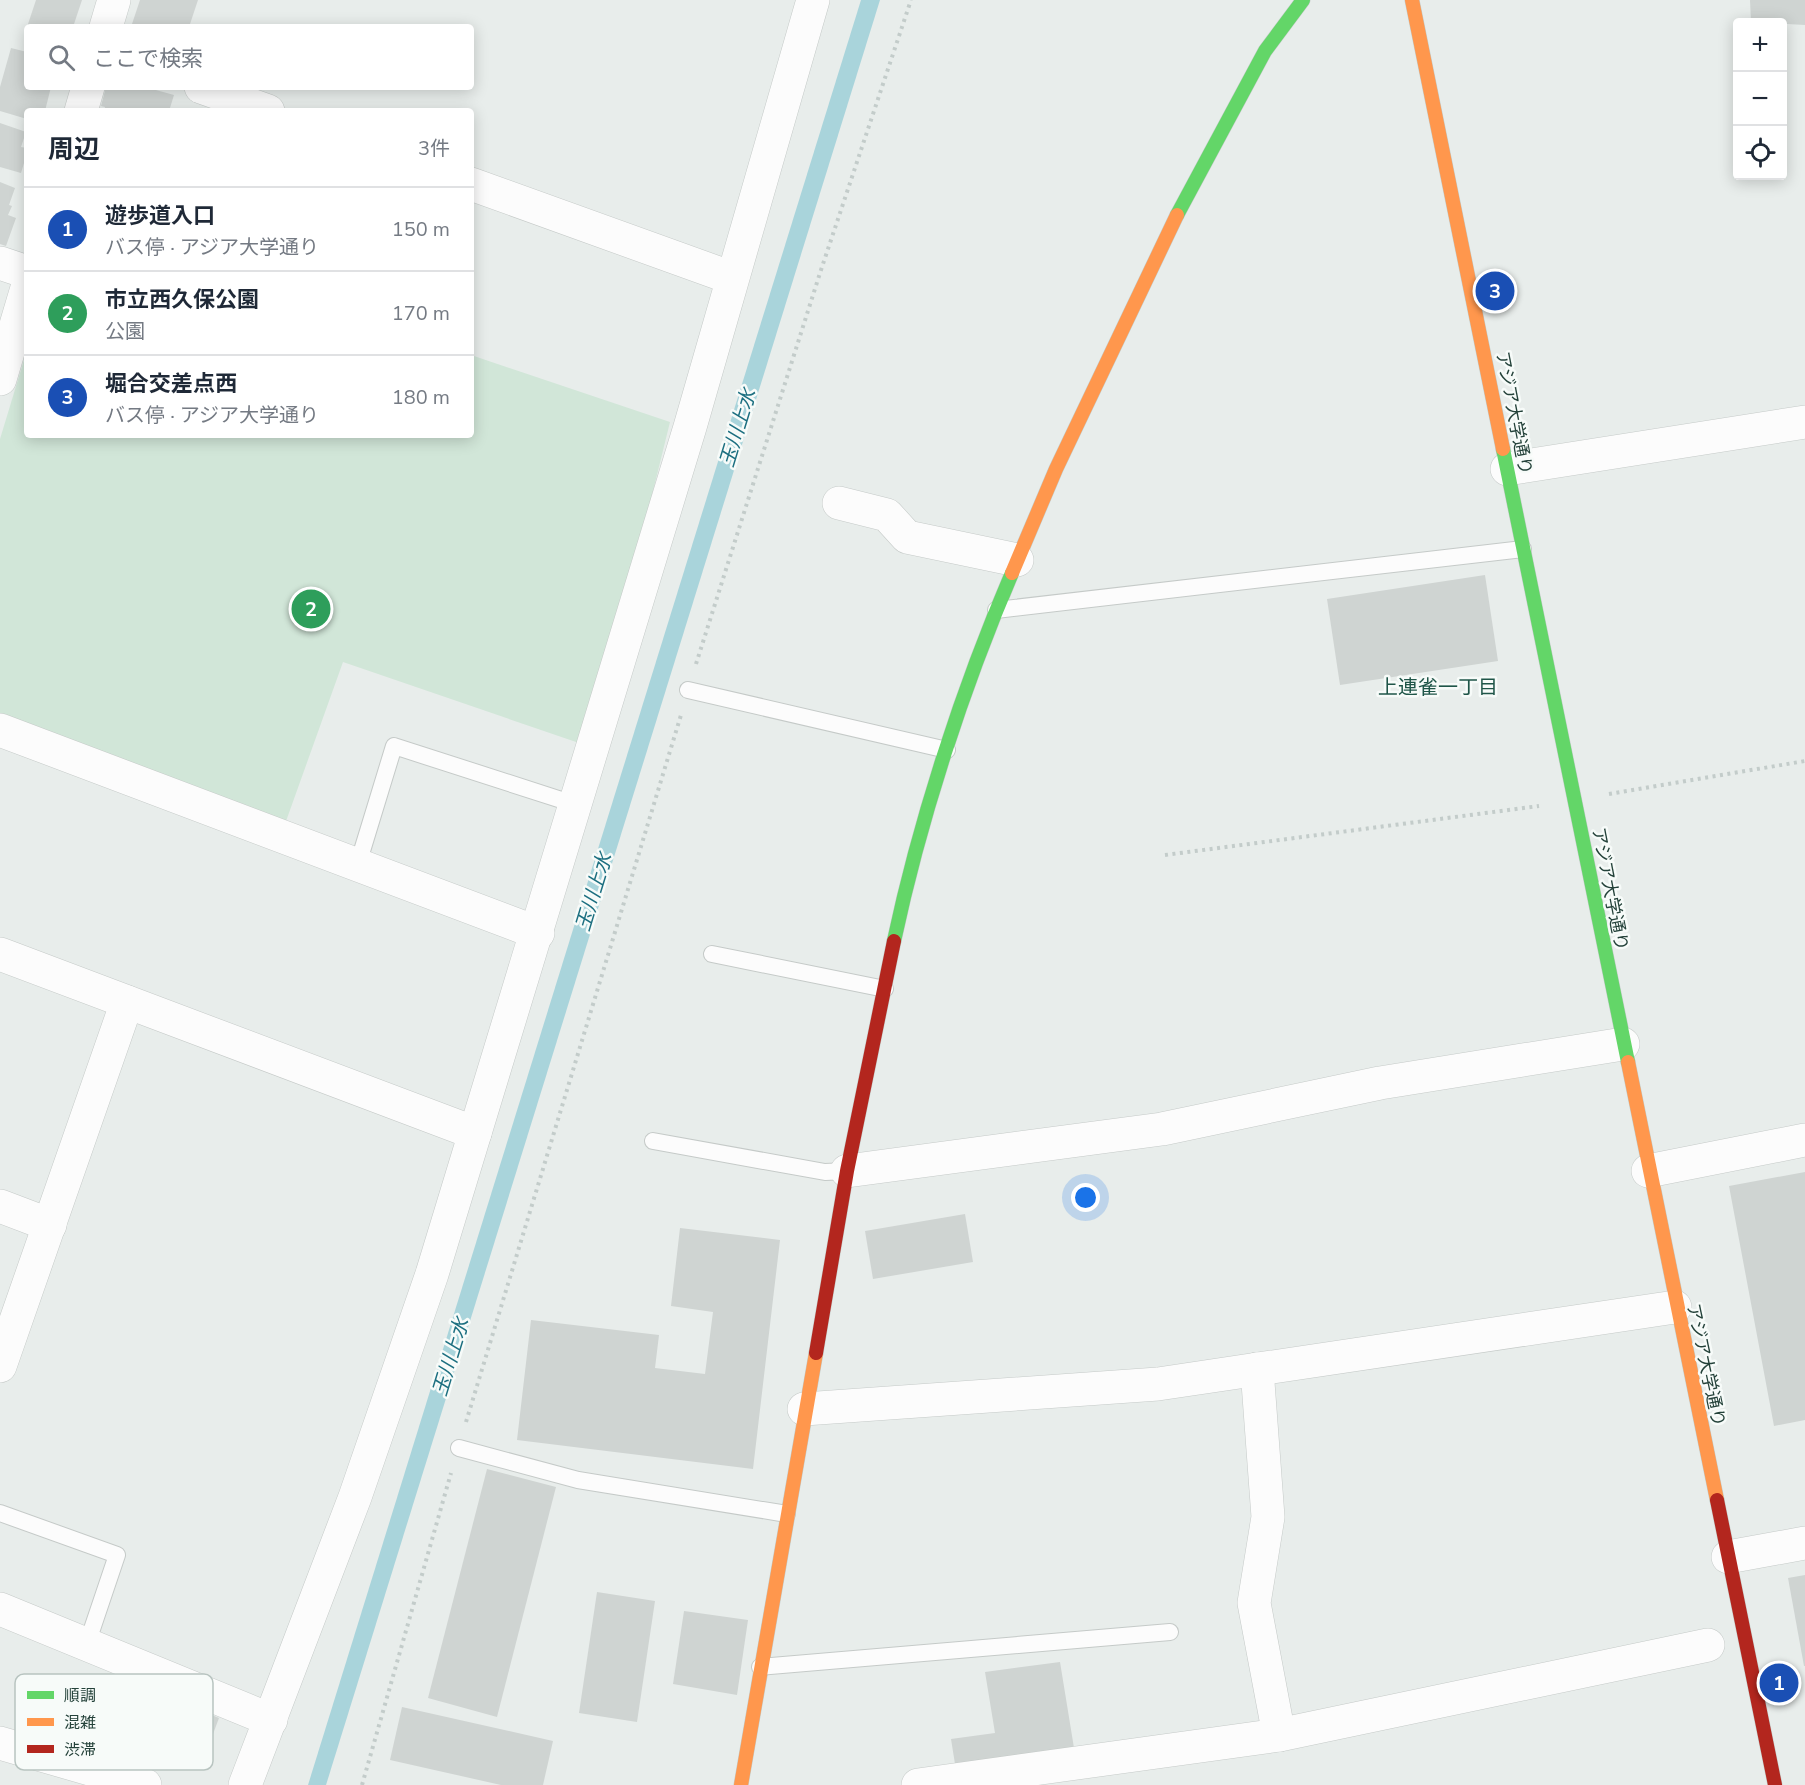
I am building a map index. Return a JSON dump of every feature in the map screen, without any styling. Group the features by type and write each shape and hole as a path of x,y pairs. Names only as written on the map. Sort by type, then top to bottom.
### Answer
{"street":[{"path":"107,24 114,0"},
{"path":"245,1785 355,1497 432,1274 577,805 813,0"},
{"path":"741,1785 804,1409 847,1171 903,900 947,750 996,610 1017,560 1056,469 1165,237 1265,51 1303,0"},
{"name":"アジア大学通り","path":"1412,0 1675,1307 1774,1785"},
{"path":"82,108 87,90"},
{"path":"209,90 260,108"},
{"path":"474,185 732,278"},
{"path":"0,263 24,271"},
{"path":"0,379 24,298"},
{"path":"1507,469 1805,422"},
{"path":"839,503 887,515 907,537 1017,560"},
{"path":"0,730 538,933"},
{"path":"0,954 475,1133"},
{"path":"0,1366 127,1002"},
{"path":"847,1171 1162,1129 1380,1083 1623,1044"},
{"path":"1648,1171 1805,1140"},
{"path":"0,1206 50,1225"},
{"path":"804,1409 1158,1384 1675,1307"},
{"path":"1257,1369 1268,1517 1254,1603 1279,1735"},
{"path":"1728,1557 1805,1543"},
{"path":"0,1609 160,1674"},
{"path":"918,1785 1279,1735 1708,1645"},
{"path":"213,1696 271,1720"},
{"path":"0,1743 15,1747"},
{"path":"93,1770 145,1785"}],"lane":[{"path":"996,610 1523,549"},
{"path":"688,690 947,750"},
{"path":"358,864 394,746 577,805"},
{"path":"712,954 885,989"},
{"path":"653,1141 825,1172 847,1171"},
{"path":"459,1448 578,1480 787,1514"},
{"path":"0,1513 117,1556 87,1644"},
{"path":"760,1667 1170,1632"}],"path":[{"path":"362,1785 459,1448 688,690 820,273 911,0"},
{"path":"1574,800 1805,761"},
{"path":"1165,855 1543,806"}],"green space":[{"path":"474,356 670,422 637,556 579,743 343,662 285,824 0,718 0,439 24,360 24,438 474,438"}],"water":[{"name":"玉川上水","path":"861,0 880,0 326,1785 308,1785"}],"building":[{"path":"36,0 82,0 74,24 28,24"},
{"path":"140,0 198,0 190,24 132,24"},
{"path":"1750,0 1805,0 1805,25 1787,24 1787,18 1751,18"},
{"path":"11,48 24,51 24,90 50,90 46,108 24,108 24,118 0,111 0,87"},
{"path":"105,90 156,90 174,95 170,108 105,108 101,106"},
{"path":"0,123 24,131 21,147 24,148 24,163 21,173 0,167"},
{"path":"0,182 15,188 8,215 16,218 6,246 0,244"},
{"path":"1485,575 1498,661 1340,685 1327,599"},
{"path":"1805,1172 1805,1420 1774,1426 1729,1186"},
{"path":"965,1214 973,1262 873,1279 865,1231"},
{"path":"680,1228 780,1240 753,1469 517,1440 531,1320 659,1335 655,1368 705,1374 713,1312 671,1306"},
{"path":"487,1469 556,1487 497,1717 428,1698"},
{"path":"1805,1575 1805,1666 1804,1666 1788,1578"},
{"path":"597,1592 655,1601 637,1722 579,1713"},
{"path":"684,1611 748,1620 737,1695 673,1684"},
{"path":"1060,1662 1074,1748 955,1764 951,1739 995,1733 985,1672"},
{"path":"402,1707 553,1741 543,1785 501,1785 390,1760"},
{"path":"213,1716 219,1718 213,1734"}],"traffic: fast":[{"path":"1177,215 1265,51 1303,0"},
{"path":"1503,449 1628,1062"},
{"path":"894,941 917,848 944,754 977,661 1012,573"}],"traffic: slow":[{"path":"1412,0 1503,449"},
{"path":"1012,573 1056,469 1177,215"},
{"path":"1628,1062 1717,1500"},
{"path":"741,1785 816,1353"}],"traffic: jam":[{"path":"816,1353 847,1171 894,941"},
{"path":"1717,1500 1775,1785"}],"place":[{"name":"堀合交差点西","path":"1495,291"},
{"name":"市立西久保公園","path":"311,609"},
{"name":"遊歩道入口","path":"1779,1683"}],"district":[{"name":"上連雀一丁目","path":"1438,687"}]}
